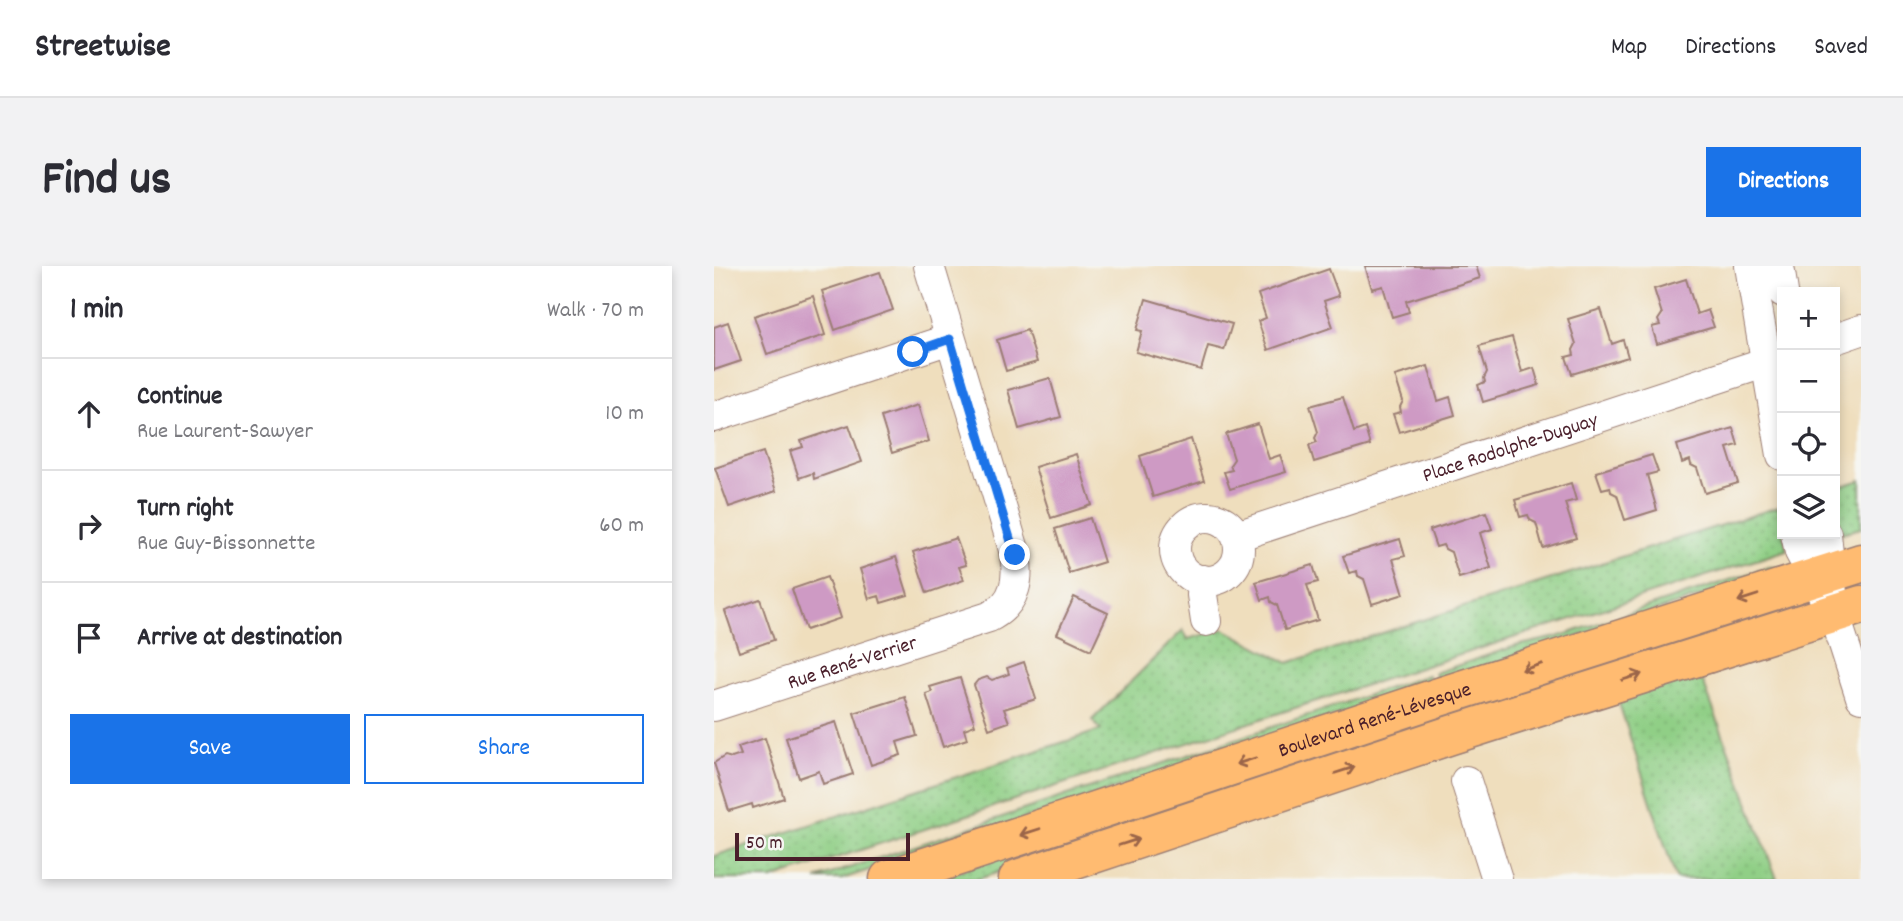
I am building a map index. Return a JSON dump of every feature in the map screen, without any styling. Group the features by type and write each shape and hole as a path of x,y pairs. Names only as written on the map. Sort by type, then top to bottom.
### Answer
{"main road":[{"name":"Boulevard René-Lévesque","path":"889,879 1834,570"},
{"name":"Boulevard René-Lévesque","path":"1018,879 1476,727 1847,609"}],"street":[{"path":"714,416 950,339 929,266"},
{"path":"1769,278 1779,413"},
{"path":"1840,337 1861,330"},
{"name":"Rue René-Verrier","path":"714,706 989,617 999,611 1011,597 1017,580 1017,563 950,339"},
{"name":"Place Rodolphe-Duguay","path":"1237,536 1774,360"},
{"path":"1214,517 1223,521 1237,536 1239,546 1234,565 1220,578 1203,580 1191,577 1178,563 1175,542 1178,533 1194,519 1214,517"},
{"path":"1797,539 1800,552 1834,570"},
{"path":"1827,539 1847,609 1861,697"},
{"path":"1203,580 1206,621"},
{"path":"1466,781 1497,879"}],"green space":[{"path":"1861,480 1861,528 1841,533 1840,532 1840,486"},
{"path":"1777,507 1777,539 1785,539 1787,550 772,879 714,879 714,856 1101,730 1092,720 1183,630 1188,639 1224,629 1288,663"},
{"path":"1769,567 1778,567 1772,573 1438,682 1435,673 1516,646 1557,637"},
{"path":"1699,671 1777,879 1676,879 1617,697"},
{"path":"1428,675 1431,684 842,879 816,879"},
{"path":"1439,711 1443,725 978,879 935,879"}],"building":[{"path":"1365,266 1476,266 1480,278 1406,301 1409,312 1392,317 1383,286 1372,289"},
{"path":"1329,269 1339,296 1324,301 1333,327 1268,350 1258,321 1266,318 1258,294"},
{"path":"880,272 893,310 835,330 822,291"},
{"path":"1686,279 1697,314 1708,310 1714,327 1657,344 1652,327 1660,325 1658,320 1662,314 1654,289"},
{"path":"813,296 825,335 767,354 754,316"},
{"path":"1146,299 1232,324 1224,350 1208,346 1201,370 1136,352 1142,331 1137,330"},
{"path":"1601,309 1612,344 1623,340 1628,357 1572,374 1566,357 1574,355 1576,344 1568,319"},
{"path":"728,322 741,361 714,370 714,327"},
{"path":"1027,330 1037,362 1006,371 997,340"},
{"path":"1512,337 1522,372 1534,368 1539,385 1483,402 1478,385 1485,382 1487,372 1479,346"},
{"path":"1428,366 1438,401 1450,397 1455,415 1399,432 1393,414 1401,412 1403,401 1395,376"},
{"path":"1050,378 1061,417 1019,429 1008,390"},
{"path":"1343,397 1354,432 1365,428 1370,445 1314,462 1309,445 1317,442 1315,438 1318,432 1310,406"},
{"path":"918,405 929,441 892,453 881,417"},
{"path":"1258,424 1269,459 1280,455 1286,472 1230,489 1224,472 1232,470 1230,465 1234,459 1226,434"},
{"path":"849,425 862,462 814,479 813,473 799,478 790,451 803,447 801,441"},
{"path":"1733,428 1738,445 1727,448 1738,483 1705,493 1697,468 1691,465 1690,460 1682,463 1677,445"},
{"path":"1191,439 1204,481 1153,497 1140,456"},
{"path":"763,452 776,491 729,507 715,468"},
{"path":"1076,454 1092,505 1051,518 1035,467"},
{"path":"1652,455 1658,472 1647,475 1657,510 1625,520 1617,495 1611,492 1610,487 1602,489 1596,472"},
{"path":"1571,483 1576,500 1565,503 1576,538 1543,548 1536,523 1530,520 1528,515 1520,517 1515,500"},
{"path":"1486,512 1492,529 1480,533 1491,568 1459,578 1451,552 1443,545 1436,547 1430,530"},
{"path":"1090,518 1104,562 1069,573 1055,529"},
{"path":"956,538 966,565 959,567 964,580 927,593 913,552"},
{"path":"1400,539 1405,556 1393,559 1404,594 1372,604 1364,579 1358,576 1357,571 1349,573 1343,556"},
{"path":"896,557 908,595 881,603 879,596 869,599 860,569"},
{"path":"1313,565 1318,582 1307,585 1318,620 1285,630 1277,605 1271,602 1270,597 1262,600 1256,582"},
{"path":"827,577 841,618 806,630 792,589"},
{"path":"1074,597 1108,613 1091,650 1057,634"},
{"path":"760,599 774,640 739,652 725,611"},
{"path":"1024,662 1036,699 1004,709 1009,722 989,729 974,685 978,680 987,677 992,680 1009,674 1007,668"},
{"path":"960,678 975,725 964,729 967,739 943,747 926,694 932,692 930,687"},
{"path":"905,697 917,736 897,742 901,755 871,765 854,713"},
{"path":"836,722 853,774 823,784 819,771 799,778 786,738"},
{"path":"765,738 784,798 753,808 752,804 729,811 714,763 725,756 732,758 741,755 738,747"}],"route":[{"path":"913,352 950,339 1015,555"}]}
